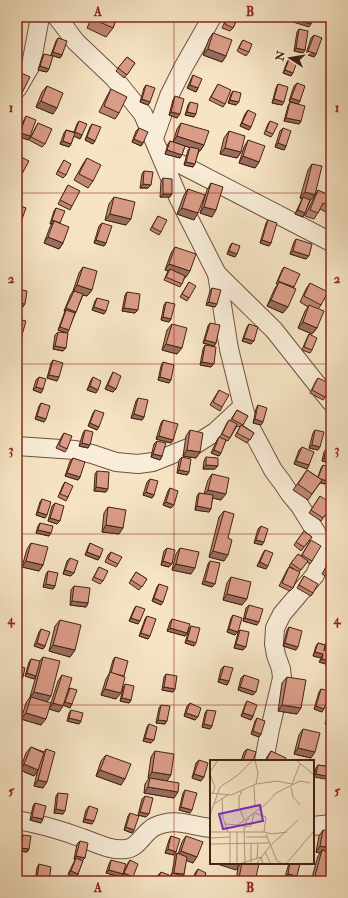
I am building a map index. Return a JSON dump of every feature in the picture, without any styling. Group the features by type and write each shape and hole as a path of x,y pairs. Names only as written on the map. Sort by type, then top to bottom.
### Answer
{"street":[{"path":"17,89 31,65 40,17"},
{"path":"57,17 76,42 114,78 143,114 179,199 217,274 229,349 248,423 273,470 300,506 316,532 321,545 321,561 315,575 282,614 275,628 274,644 282,678 264,760"},
{"path":"154,138 169,96 212,17"},
{"path":"161,154 331,242"},
{"path":"217,274 274,330 331,402"},
{"path":"17,446 75,450 116,462 138,464 153,462 199,443 215,432 243,406"},
{"path":"17,820 58,830 118,850 129,849 153,827 167,822 185,822 210,828"},
{"path":"314,826 331,824"}],"building":[{"path":"94,17 117,17 113,28 93,19"},
{"path":"228,17 238,17 233,28 225,24"},
{"path":"296,17 314,17 311,24 296,19"},
{"path":"299,29 308,31 305,50 296,48"},
{"path":"213,33 232,40 226,56 208,49"},
{"path":"314,35 322,38 316,54 308,51"},
{"path":"58,38 67,41 62,55 53,52"},
{"path":"243,40 252,44 249,52 239,48"},
{"path":"44,54 53,56 49,69 40,66"},
{"path":"127,57 135,63 127,75 118,68"},
{"path":"289,59 297,62 293,73 285,70"},
{"path":"17,71 30,77 22,93 17,90"},
{"path":"193,75 202,79 198,88 190,85"},
{"path":"297,83 305,86 300,101 291,98"},
{"path":"218,84 231,90 225,104 211,97"},
{"path":"278,84 288,87 284,102 274,99"},
{"path":"146,85 155,88 150,102 142,99"},
{"path":"47,86 63,93 57,108 41,101"},
{"path":"111,89 127,97 119,113 104,106"},
{"path":"233,91 241,93 239,102 230,100"},
{"path":"175,96 184,99 180,114 171,112"},
{"path":"190,102 198,104 196,114 187,112"},
{"path":"290,102 305,106 301,121 286,118"},
{"path":"248,110 256,114 251,127 242,123"},
{"path":"26,116 36,120 30,136 20,133"},
{"path":"79,121 87,124 82,135 75,132"},
{"path":"270,121 278,124 273,134 266,131"},
{"path":"38,123 52,129 45,144 31,137"},
{"path":"181,123 209,131 204,145 177,136"},
{"path":"92,124 101,127 95,141 87,137"},
{"path":"139,128 148,132 143,143 134,139"},
{"path":"283,128 291,131 286,146 278,143"},
{"path":"66,130 75,133 71,144 63,141"},
{"path":"229,131 245,136 241,152 225,148"},
{"path":"248,140 265,146 259,162 243,156"},
{"path":"170,141 185,146 182,155 167,150"},
{"path":"190,147 199,149 195,164 186,162"},
{"path":"21,157 29,161 23,172 17,168 17,164"},
{"path":"87,158 101,165 93,181 79,174"},
{"path":"64,160 71,164 66,175 58,171"},
{"path":"312,164 322,166 315,195 305,192"},
{"path":"144,171 153,172 151,185 143,184"},
{"path":"163,178 172,179 172,194 163,194"},
{"path":"211,183 223,187 216,210 204,207"},
{"path":"68,185 80,191 72,206 60,200"},
{"path":"188,189 205,195 198,213 182,208"},
{"path":"318,190 331,196 331,204 330,206 323,203 318,213 310,210"},
{"path":"114,197 135,202 131,219 110,214"},
{"path":"303,197 310,200 305,213 298,210"},
{"path":"17,205 26,208 17,233"},
{"path":"56,208 65,211 60,223 52,220"},
{"path":"158,216 167,220 161,232 152,227"},
{"path":"268,220 277,223 271,243 262,240"},
{"path":"54,221 69,227 63,243 48,237"},
{"path":"102,223 112,226 106,243 96,240"},
{"path":"296,239 312,244 309,256 293,251"},
{"path":"232,243 240,246 237,254 229,251"},
{"path":"175,247 196,254 190,271 169,264"},
{"path":"83,267 97,271 92,290 77,285"},
{"path":"284,267 300,274 294,287 278,281"},
{"path":"170,269 185,276 182,284 166,277"},
{"path":"189,282 196,286 189,298 182,294"},
{"path":"279,282 296,289 288,307 271,300"},
{"path":"310,283 328,292 321,305 304,296"},
{"path":"212,288 221,290 217,304 209,302"},
{"path":"18,289 27,291 25,304 17,303"},
{"path":"74,291 83,294 76,312 66,308"},
{"path":"127,292 140,294 138,310 124,308"},
{"path":"97,298 109,301 106,311 94,307"},
{"path":"166,302 175,304 171,319 163,317"},
{"path":"309,305 324,311 317,328 303,322"},
{"path":"66,310 75,313 69,330 60,327"},
{"path":"18,319 26,321 22,335 17,334"},
{"path":"210,323 220,325 216,343 205,340"},
{"path":"172,324 187,328 182,348 166,344"},
{"path":"249,324 258,327 254,341 244,338"},
{"path":"58,332 68,333 66,348 55,346"},
{"path":"309,334 317,338 312,350 304,347"},
{"path":"17,337 22,338 18,357 17,357"},
{"path":"205,345 216,347 214,364 202,362"},
{"path":"53,360 63,363 59,377 49,375"},
{"path":"163,362 174,365 171,380 160,377"},
{"path":"113,372 121,376 116,389 108,385"},
{"path":"39,377 46,379 43,389 36,387"},
{"path":"93,377 101,381 98,390 90,386"},
{"path":"318,378 331,384 325,397 312,390"},
{"path":"219,390 229,395 222,407 213,402"},
{"path":"138,398 148,400 144,417 134,414"},
{"path":"41,403 50,406 46,419 37,416"},
{"path":"258,405 267,408 263,422 255,419"},
{"path":"95,410 104,413 99,427 90,423"},
{"path":"237,410 248,416 243,425 232,419"},
{"path":"163,420 178,424 173,440 159,436"},
{"path":"229,420 237,424 230,438 222,434"},
{"path":"241,425 254,433 250,440 237,433"},
{"path":"85,430 93,432 90,445 82,443"},
{"path":"190,430 203,433 200,452 187,450"},
{"path":"315,430 324,432 320,447 312,445"},
{"path":"64,433 72,436 67,449 59,445"},
{"path":"219,437 226,440 221,453 214,450"},
{"path":"157,441 166,443 162,456 153,454"},
{"path":"302,447 314,452 309,465 296,461"},
{"path":"326,449 331,451 331,460 324,458"},
{"path":"182,457 191,459 189,472 179,470"},
{"path":"206,457 218,458 218,466 206,465"},
{"path":"73,458 85,462 80,477 67,473"},
{"path":"323,465 331,468 327,481 318,478"},
{"path":"307,470 322,480 312,494 298,484"},
{"path":"97,471 109,472 108,489 96,487"},
{"path":"212,474 229,478 226,494 208,490"},
{"path":"150,479 158,481 154,495 146,492"},
{"path":"65,482 73,486 68,497 60,494"},
{"path":"170,488 178,491 174,505 166,502"},
{"path":"199,493 213,495 211,509 197,506"},
{"path":"320,496 331,503 331,507 323,518 311,510"},
{"path":"42,499 51,502 47,515 38,512"},
{"path":"55,503 64,506 60,521 50,518"},
{"path":"108,507 126,510 123,528 106,525"},
{"path":"224,511 234,514 228,538 232,540 228,555 213,551"},
{"path":"40,523 53,526 51,533 38,530"},
{"path":"261,526 268,529 264,542 256,540"},
{"path":"304,531 312,537 304,547 296,542"},
{"path":"331,536 331,546 328,545"},
{"path":"311,540 321,546 312,561 302,555"},
{"path":"31,543 48,547 43,565 26,561"},
{"path":"90,543 103,549 100,557 87,552"},
{"path":"167,548 175,550 172,564 163,561"},
{"path":"180,548 199,552 195,568 176,564"},
{"path":"265,550 273,553 268,566 260,562"},
{"path":"111,552 122,557 118,564 108,559"},
{"path":"298,554 308,561 301,570 291,563"},
{"path":"70,558 78,561 74,573 65,570"},
{"path":"331,559 331,571 327,568"},
{"path":"210,561 220,563 215,584 205,581"},
{"path":"99,567 108,571 103,581 94,577"},
{"path":"289,567 300,572 293,588 282,583"},
{"path":"48,571 58,573 55,586 46,584"},
{"path":"136,572 147,579 142,587 131,580"},
{"path":"304,576 318,584 313,593 299,585"},
{"path":"231,577 251,582 247,599 227,594"},
{"path":"159,584 168,587 163,602 154,598"},
{"path":"74,586 90,588 88,603 72,601"},
{"path":"249,605 263,609 259,622 245,618"},
{"path":"136,606 145,609 140,621 131,618"},
{"path":"233,615 242,618 238,632 229,629"},
{"path":"147,616 156,619 150,636 141,633"},
{"path":"172,619 190,624 187,633 170,628"},
{"path":"60,620 81,625 75,650 53,645"},
{"path":"191,626 200,628 196,643 187,640"},
{"path":"289,627 302,631 298,647 285,643"},
{"path":"41,629 50,632 45,646 37,643"},
{"path":"240,630 249,632 246,647 236,644"},
{"path":"329,638 331,639 331,662 322,659 323,654 315,652 318,643 325,645 324,651"},
{"path":"43,657 60,661 51,696 34,692"},
{"path":"115,657 128,661 124,676 111,673"},
{"path":"31,659 40,661 36,676 27,673"},
{"path":"17,666 25,668 23,677 17,675"},
{"path":"224,666 233,668 229,681 220,679"},
{"path":"110,672 125,677 121,693 105,689"},
{"path":"166,674 177,676 175,689 164,687"},
{"path":"62,675 72,678 63,706 53,703"},
{"path":"244,675 259,680 256,692 240,687"},
{"path":"287,677 306,680 301,708 282,705"},
{"path":"125,684 134,686 131,700 122,698"},
{"path":"70,688 77,690 72,704 65,702"},
{"path":"321,689 330,691 324,709 316,706"},
{"path":"31,697 51,703 46,719 26,713"},
{"path":"247,701 257,705 253,716 243,713"},
{"path":"190,703 201,708 198,717 186,713"},
{"path":"161,705 170,706 167,721 158,720"},
{"path":"71,710 83,713 81,721 69,718"},
{"path":"207,710 216,711 212,726 204,724"},
{"path":"257,718 265,721 261,734 253,731"},
{"path":"149,724 157,727 154,740 145,738"},
{"path":"303,729 320,733 315,752 298,748"},
{"path":"31,747 44,753 38,770 24,764"},
{"path":"46,749 55,752 47,782 38,780"},
{"path":"247,749 256,752 253,760 243,760"},
{"path":"155,751 174,754 171,775 152,772"},
{"path":"271,751 286,758 285,760 266,760"},
{"path":"106,755 131,764 125,779 100,770"},
{"path":"199,760 208,763 204,777 194,774"},
{"path":"318,765 331,767 331,777 316,774"},
{"path":"150,778 179,783 178,792 148,787"},
{"path":"185,790 197,793 192,810 181,807"},
{"path":"58,793 68,794 65,811 56,809"},
{"path":"145,796 153,798 149,814 140,812"},
{"path":"35,803 46,806 43,819 32,817"},
{"path":"89,806 98,809 94,821 85,819"},
{"path":"130,813 139,816 134,830 126,827"},
{"path":"323,830 331,831 331,848 320,846"},
{"path":"23,835 31,836 29,849 21,848"},
{"path":"171,836 180,839 176,852 168,849"},
{"path":"186,836 203,842 197,857 181,851"},
{"path":"80,841 88,843 85,858 76,856"},
{"path":"322,850 331,853 331,880 315,876"},
{"path":"177,853 187,857 184,874 174,873"},
{"path":"76,858 83,861 78,874 71,871"},
{"path":"111,860 126,864 123,874 109,870"},
{"path":"130,860 138,864 133,877 124,873"},
{"path":"39,864 51,867 49,881 37,878"},
{"path":"242,864 259,864 255,881 239,878"},
{"path":"290,864 300,864 297,876 288,874"},
{"path":"198,869 206,873 203,881 193,881"},
{"path":"161,872 169,875 166,881 157,881"},
{"path":"172,873 186,877 185,881 170,881"}]}
